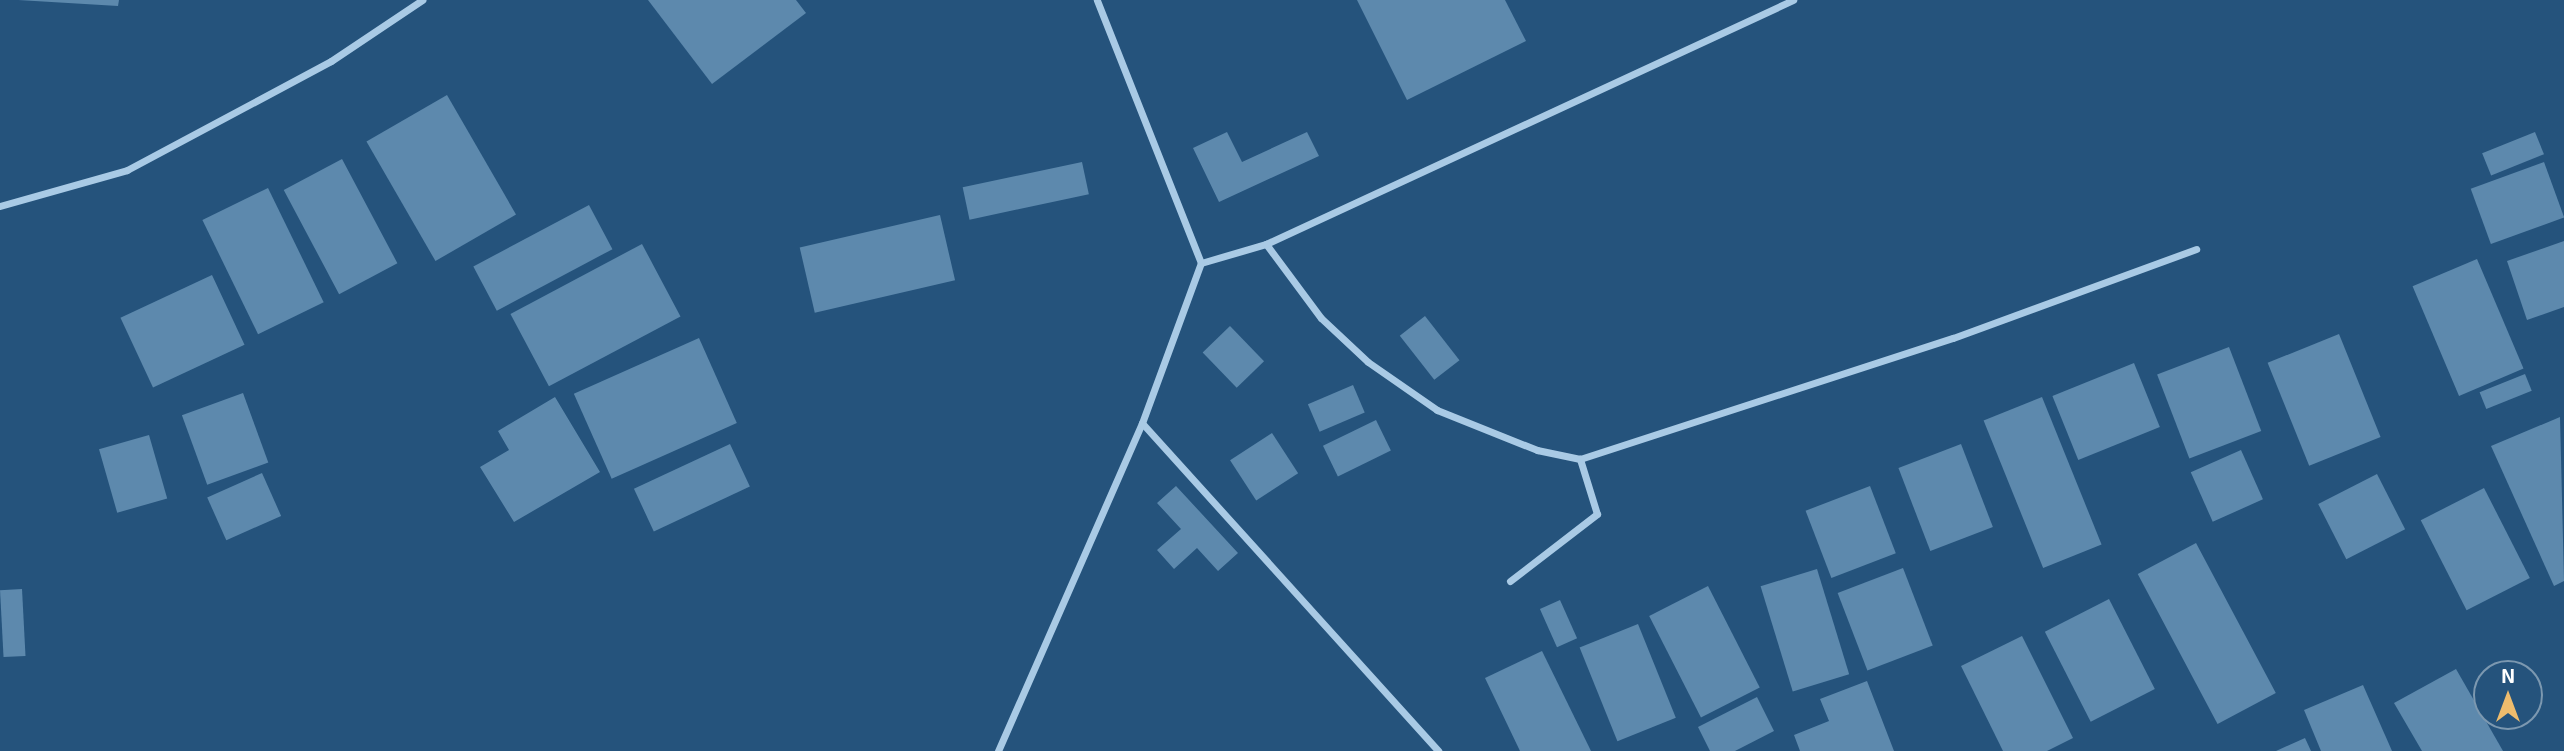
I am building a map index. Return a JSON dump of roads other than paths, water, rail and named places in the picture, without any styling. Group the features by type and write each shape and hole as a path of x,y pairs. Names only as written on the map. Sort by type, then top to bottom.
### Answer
{"street":[{"path":"0,206 127,170 331,61 422,0"},
{"path":"998,751 1142,423 1201,263 1097,0"},
{"path":"1201,263 1266,244 1793,0"},
{"path":"1266,244 1321,318 1368,362 1437,410 1537,450 1580,459 1953,338 2196,249"},
{"path":"1142,423 1438,751"},
{"path":"1510,581 1597,514 1580,459"}]}
